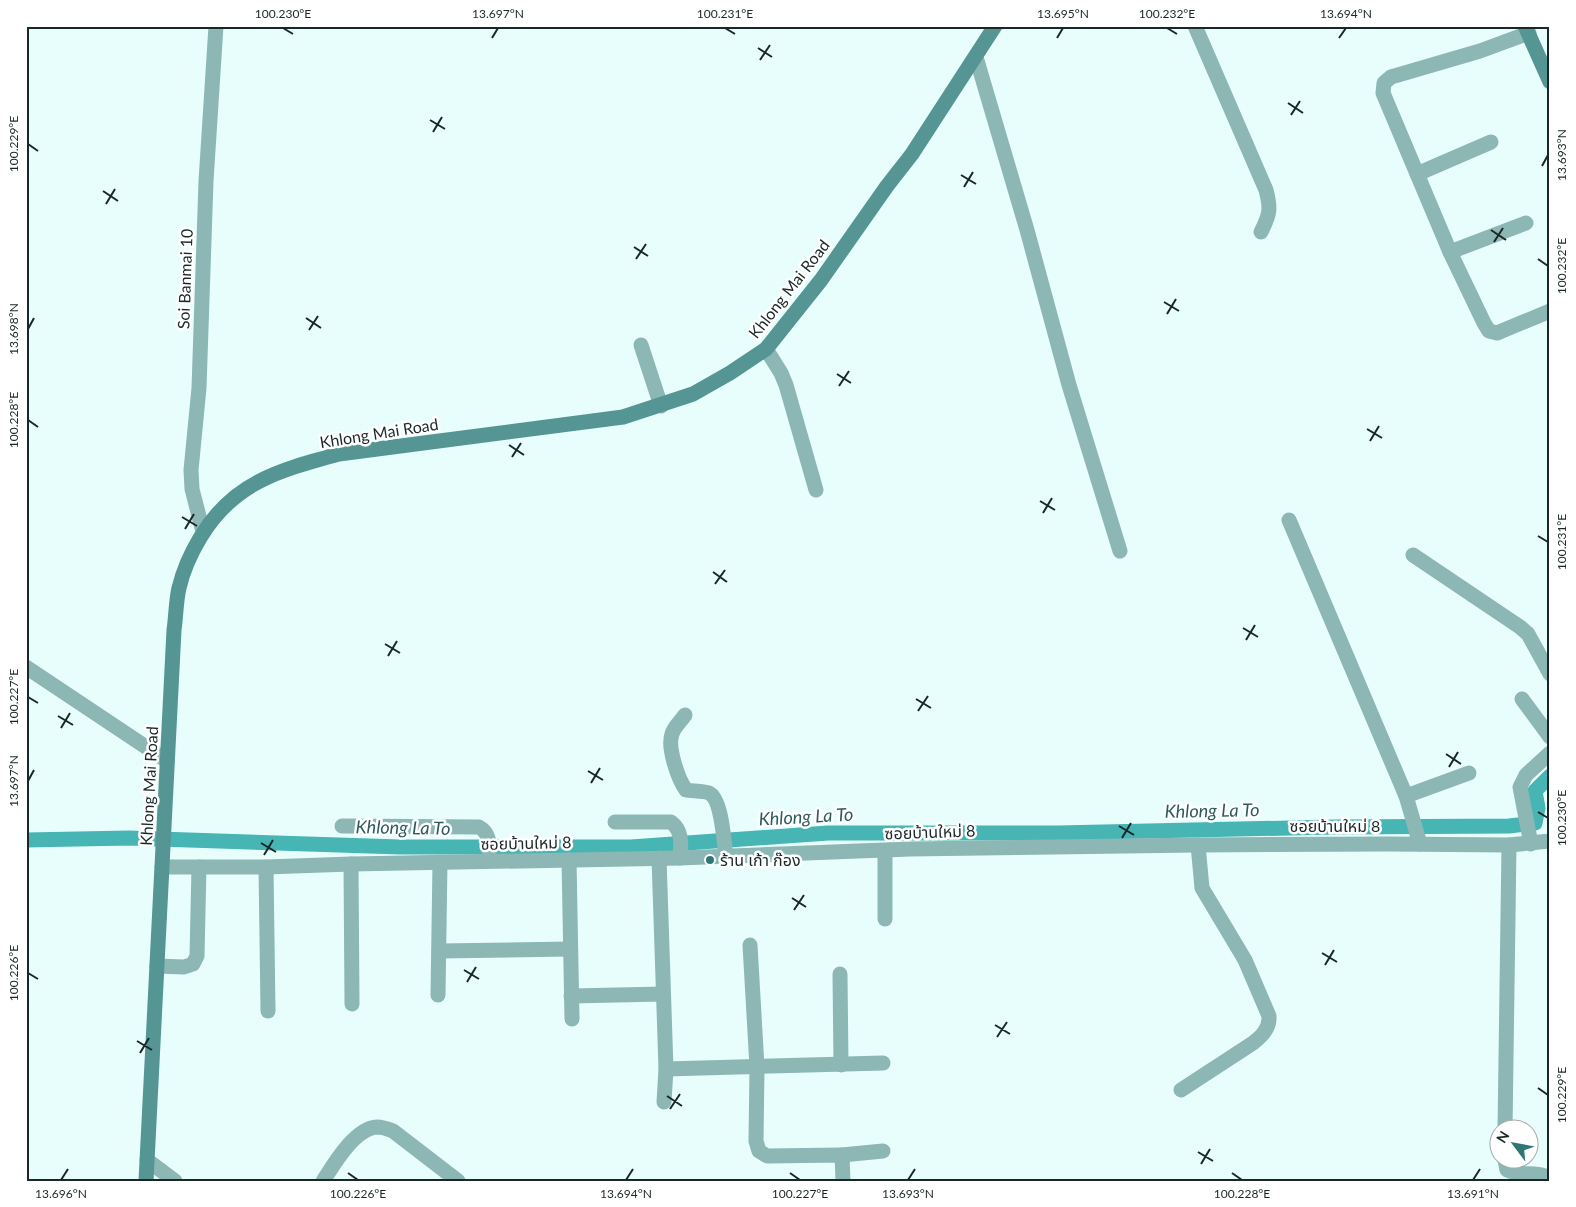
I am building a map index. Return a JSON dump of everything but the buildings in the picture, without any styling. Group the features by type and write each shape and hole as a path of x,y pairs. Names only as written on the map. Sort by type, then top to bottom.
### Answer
{"street":[{"name":"Soi Banmai 10","path":"203,532 192,489 191,470 199,388 206,181 216,26"},
{"name":"Khlong Mai Road","path":"146,1181 174,630 179,587 191,553 211,519 247,487 300,464 339,454 623,417 693,394 730,373 766,349 822,280 887,186 912,154 995,26"},
{"path":"1195,26 1266,190 1270,207 1269,217 1261,232"},
{"path":"1550,82 1527,30 1480,52 1391,77 1384,83 1383,93 1450,252 1489,331 1497,334 1550,311"},
{"path":"976,57 1120,552"},
{"path":"1417,174 1491,142"},
{"path":"1450,252 1526,223"},
{"path":"641,345 661,406"},
{"path":"766,349 782,373 816,490"},
{"path":"1289,520 1406,796 1416,832"},
{"path":"1413,555 1520,627 1528,634 1550,674"},
{"path":"26,667 167,762"},
{"path":"1522,699 1550,737"},
{"path":"685,715 672,732 670,742 678,775 686,790 708,792 716,799 725,845"},
{"path":"1529,831 1520,787 1526,774 1550,753"},
{"path":"1406,796 1469,773"},
{"path":"615,822 672,822 678,827 680,848"},
{"path":"342,826 479,827 485,830 489,850"},
{"name":"ซอยบ้านใหม่ 8","path":"162,861 199,867 440,862 489,850 569,860 659,858 680,848 725,845 885,851 910,849 1198,845 1416,832 1509,845 1529,831 1550,841"},
{"path":"1181,1090 1253,1043 1263,1035 1270,1022 1245,960 1202,888 1198,845"},
{"path":"1505,1120 1509,845"},
{"path":"885,851 885,919"},
{"path":"659,858 666,1069 664,1102"},
{"path":"569,860 572,1019"},
{"path":"438,995 440,862"},
{"path":"351,864 352,1004"},
{"path":"157,966 184,967 193,964 197,956 199,867"},
{"path":"266,867 268,1011"},
{"path":"750,945 757,1067 756,1141 759,1151 767,1156 842,1156 883,1151"},
{"path":"439,951 570,949"},
{"path":"840,974 841,1065"},
{"path":"571,996 663,994"},
{"path":"666,1069 883,1063"},
{"path":"323,1181 333,1164 350,1143 362,1132 376,1127 384,1127 392,1131 451,1179"},
{"path":"842,1156 843,1181"},
{"path":"147,1160 175,1181"},
{"path":"1506,1170 1511,1172 1537,1173 1545,1176 1548,1181"}],"waterway":[{"name":"Khlong La To","path":"26,840 129,838 400,847 631,847 828,833 1058,833 1334,827 1509,826 1535,823 1538,808 1535,791 1550,776"}],"place":[{"name":"ร้าน เก้า ก๊อง","path":"710,860"}]}
